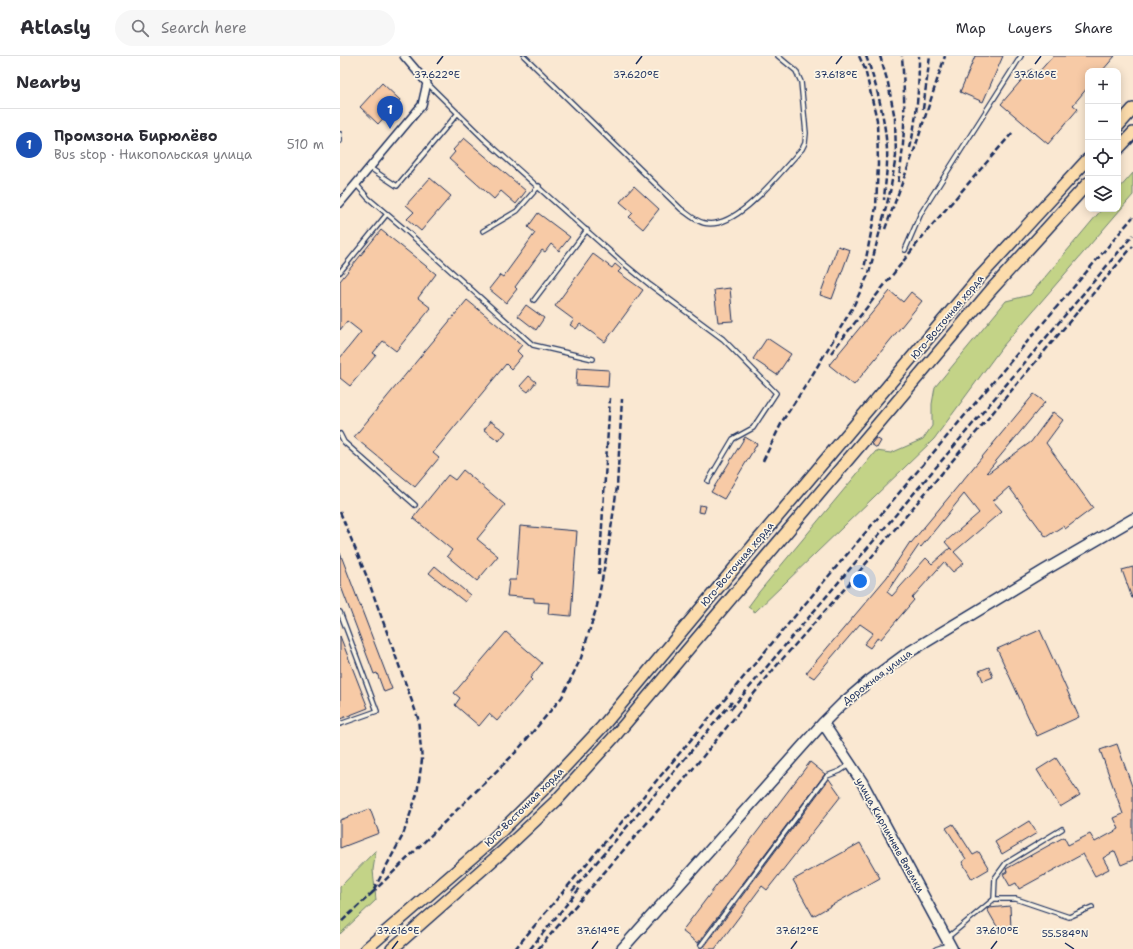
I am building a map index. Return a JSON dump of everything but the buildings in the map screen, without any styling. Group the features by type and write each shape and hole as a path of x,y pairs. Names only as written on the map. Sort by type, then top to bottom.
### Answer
{"main road":[{"path":"1121,121 1133,104"},
{"path":"1121,122 1133,109"},
{"path":"1121,147 1133,133"},
{"name":"Юго-Восточная хорда","path":"366,949 491,841 543,790 602,727 757,540 978,279 1085,162"},
{"name":"Юго-Восточная хорда","path":"392,949 502,852 550,806 614,738 991,290 1085,186"},
{"name":"Дорожная улица","path":"623,948 823,723 842,704 869,681 906,654 1133,519"},
{"name":"улица Кирпичные Выемки","path":"823,723 862,782 949,944"}],"street":[{"path":"340,203 422,105 427,83 405,57"}],"lane":[{"path":"524,56 681,209 692,218 705,223 727,221 740,213 753,202 802,149 805,143 806,133 801,82 796,71 778,56"},
{"path":"528,60 532,56"},
{"path":"905,250 921,212 1021,56"},
{"path":"427,83 484,139 650,285 723,339 776,393 753,428 734,439 708,481"},
{"path":"370,168 397,186 458,113"},
{"path":"340,134 340,141"},
{"path":"356,184 368,198 533,345 593,359"},
{"path":"482,231 517,211 539,186"},
{"path":"340,272 387,214"},
{"path":"534,300 587,230"},
{"path":"340,434 344,442 414,504"},
{"path":"340,612 377,711 340,724"},
{"path":"701,945 828,776 840,771 850,764"},
{"path":"936,949 949,944 994,899 995,878 1006,863 1062,829"},
{"path":"994,899 1016,899 1069,917 1092,907"}],"green space":[{"path":"1133,173 1133,195 1121,209 1121,187"},
{"path":"1099,212 1118,212 1002,347 934,439 755,612 748,607 876,451 891,453 923,439 932,426 932,404 935,387 1006,301 1030,295"},
{"path":"376,850 373,870 376,900 340,934 340,887"}],"railway":[{"path":"859,56 865,69 877,120 878,164 876,207 864,269"},
{"path":"866,56 880,102 886,138 887,162 884,200"},
{"path":"763,461 783,420 808,382 853,307 869,273 890,192 896,156 895,119 888,83 880,56"},
{"path":"898,182 904,135 902,56"},
{"path":"910,148 917,102 919,56"},
{"path":"923,109 930,56"},
{"path":"885,229 914,151 945,56"},
{"path":"831,353 927,231 1013,132"},
{"path":"515,949 1133,217"},
{"path":"731,709 1133,235"},
{"path":"538,949 679,786 778,664 847,586 1133,246"},
{"path":"599,574 610,398"},
{"path":"372,893 516,752 562,697 581,658 597,606 609,543 617,487 622,399"},
{"path":"340,512 367,577 418,718 422,760 417,794 403,835 372,893 340,923"},
{"path":"572,891 732,702"},
{"path":"530,949 580,888"}],"place":[{"name":"Промзона Бирюлёво","path":"390,129"}]}
